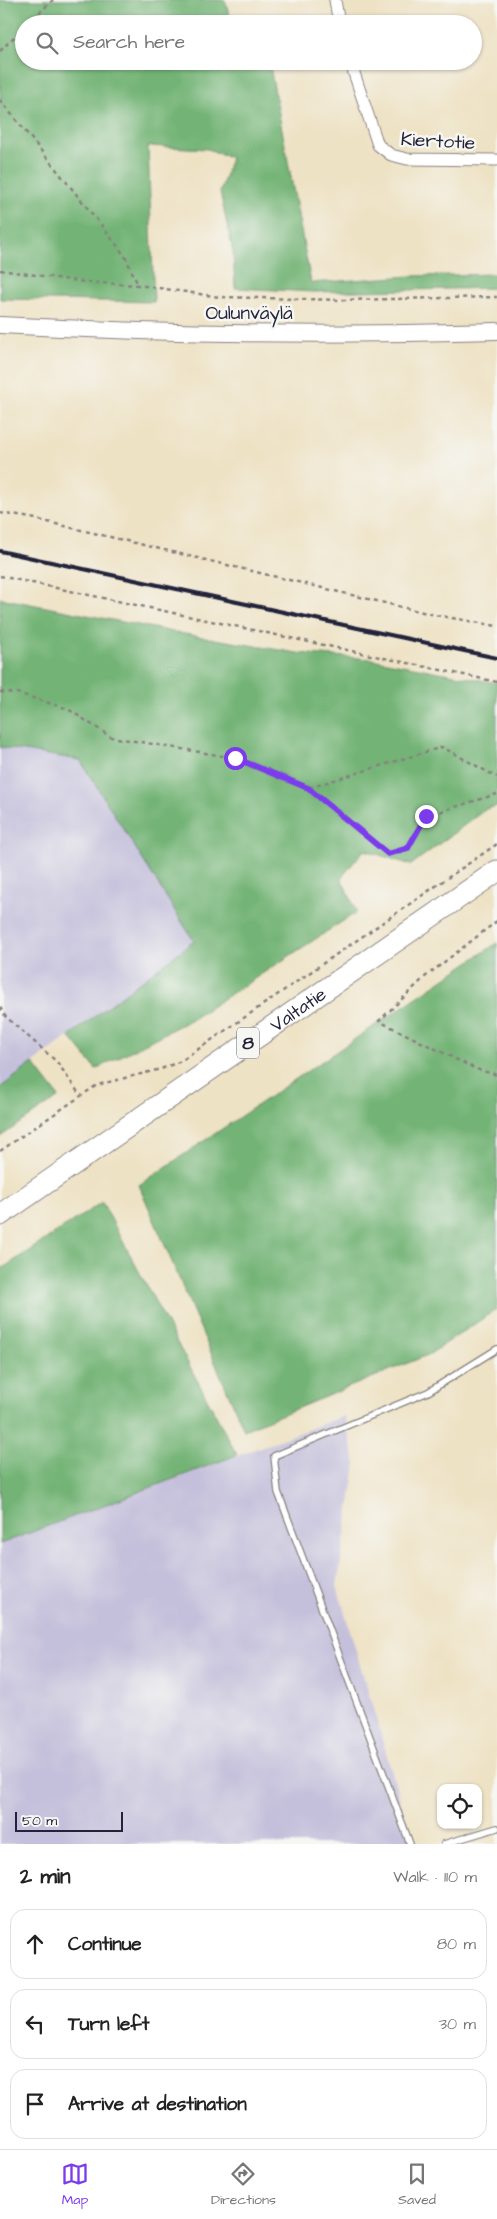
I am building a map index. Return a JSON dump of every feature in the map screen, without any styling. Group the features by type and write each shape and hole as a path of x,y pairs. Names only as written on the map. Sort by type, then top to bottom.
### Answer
{"highway":[{"name":"Valtatie","path":"0,1215 497,871"}],"main road":[{"name":"Oulunväylä","path":"0,325 91,330 230,333 497,332"}],"street":[{"path":"335,0 338,15"},
{"name":"Kiertotie","path":"353,70 378,145 391,155 407,159 497,160"}],"lane":[{"path":"410,1844 278,1492 274,1456 428,1392 497,1349"},
{"path":"444,1844 497,1828"}],"path":[{"path":"37,15 53,0"},
{"path":"0,51 15,36"},
{"path":"0,100 125,256 138,285"},
{"path":"0,270 84,282 138,285 220,297 342,300 497,297"},
{"path":"0,513 426,612 497,626"},
{"path":"0,576 497,682"},
{"path":"0,692 17,693 68,710 111,736 235,758 308,788 388,854 408,848 426,816 497,794"},
{"path":"308,788 442,747 497,777"},
{"path":"0,1151 80,1095 104,1082 161,1069 181,1061 497,844"},
{"path":"497,921 425,977 379,1021 476,1068 497,1075"},
{"path":"0,1007 6,1016 57,1062 80,1095"}],"shaded area":[{"path":"0,747 80,760 195,941 0,1088"},
{"path":"344,1416 356,1464 337,1586 413,1844 0,1844 0,1544"}],"green space":[{"path":"0,0 225,0 229,15 15,15 15,70 271,70 311,283 411,276 497,274 497,288 314,292 235,288 233,252 220,192 231,158 208,149 148,146 154,302 0,299"},
{"path":"0,598 179,633 297,653 371,659 497,683 497,806 486,809 411,865 364,850 341,878 357,912 194,1018 96,1069 69,1036 194,941 80,760 0,747"},
{"path":"497,943 497,1309 430,1354 244,1430 139,1185"},
{"path":"33,1063 59,1097 0,1137 0,1088"},
{"path":"102,1202 237,1455 0,1544 0,1270"}],"railway":[{"path":"0,551 497,658"}],"route":[{"path":"235,758 308,788 388,854 408,848 426,816"}]}
